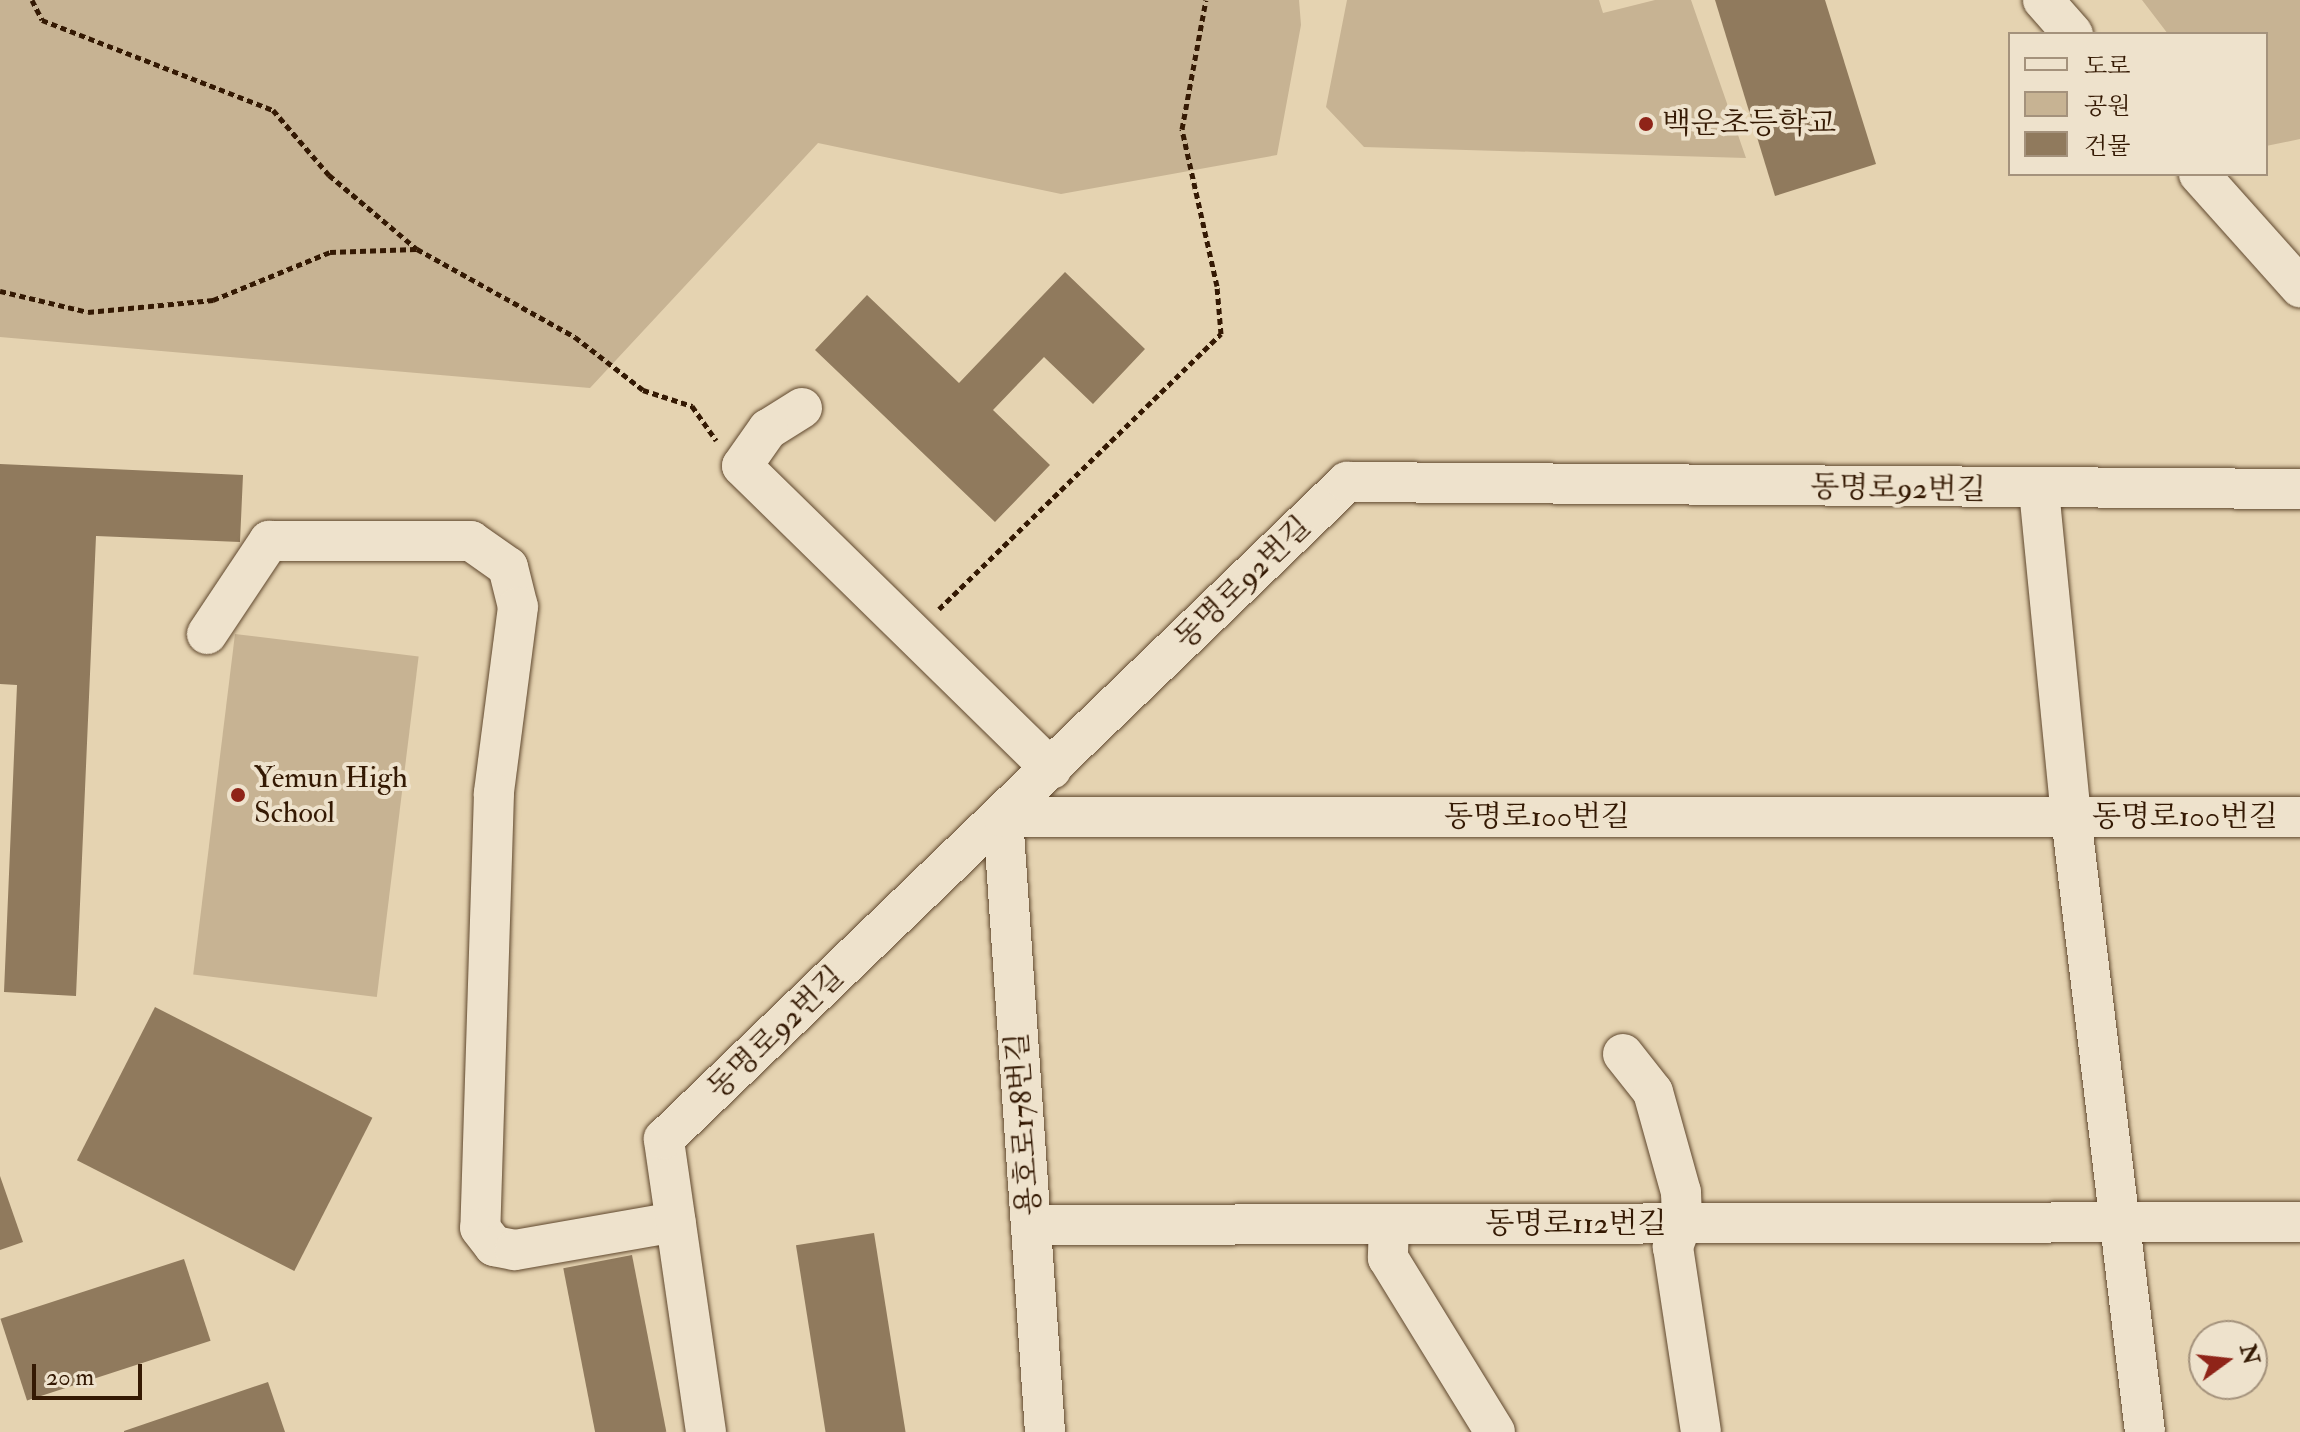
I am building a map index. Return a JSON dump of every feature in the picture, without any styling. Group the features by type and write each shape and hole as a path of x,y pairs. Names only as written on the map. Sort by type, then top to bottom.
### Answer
{"street":[{"path":"2043,0 2071,32"},
{"path":"2201,176 2300,287"},
{"path":"802,408 768,429 742,466 1051,769"},
{"name":"동명로92번길","path":"706,1432 664,1139 1003,817 1347,482 2039,490 2300,489"},
{"name":"동명로100번길","path":"2039,490 2071,817"},
{"path":"207,634 269,541 471,541 508,567 518,607 494,793 480,1228 494,1246 515,1250 676,1222"},
{"name":"동명로100번길","path":"1003,817 2300,817"},
{"name":"용호로178번길","path":"1003,817 1045,1432"},
{"path":"2071,817 2145,1432"},
{"path":"1623,1054 1653,1092 1681,1192 1682,1223 1673,1247 1701,1432"},
{"name":"동명로112번길","path":"1031,1225 2300,1222"},
{"path":"1389,1224 1388,1258 1495,1432"}],"path":[{"path":"32,0 42,20 273,110 329,175 417,249 575,337 643,390 692,406 742,466"},
{"path":"915,636 1221,334 1217,286 1182,129 1206,0"},
{"path":"0,291 88,312 213,300 330,252 417,249"}],"green space":[{"path":"0,0 1299,0 1301,25 1277,155 1061,194 818,143 590,388 0,337"},
{"path":"1347,0 1599,0 1603,13 1655,0 1691,0 1746,158 1364,147 1326,107"},
{"path":"2142,0 2300,0 2300,139 2268,146 2268,32 2166,32"},
{"path":"235,634 419,657 377,997 193,974"}],"building":[{"path":"1715,0 1825,0 1876,164 1775,196"},
{"path":"1065,272 1145,349 1093,404 1044,357 993,410 1050,465 995,522 815,350 867,295 959,383"},
{"path":"0,464 243,475 240,542 96,536 76,996 4,992 17,685 0,684"},
{"path":"155,1007 372,1118 294,1271 77,1160"},
{"path":"0,1176 23,1242 0,1250"},
{"path":"874,1233 906,1432 826,1432 796,1245"},
{"path":"632,1255 666,1432 595,1432 563,1268"},
{"path":"184,1259 211,1341 27,1400 0,1319"},
{"path":"268,1382 285,1432 124,1432 124,1431"}],"place":[{"name":"백운초등학교","path":"1646,124"},
{"name":"Yemun High School","path":"238,795"}]}
